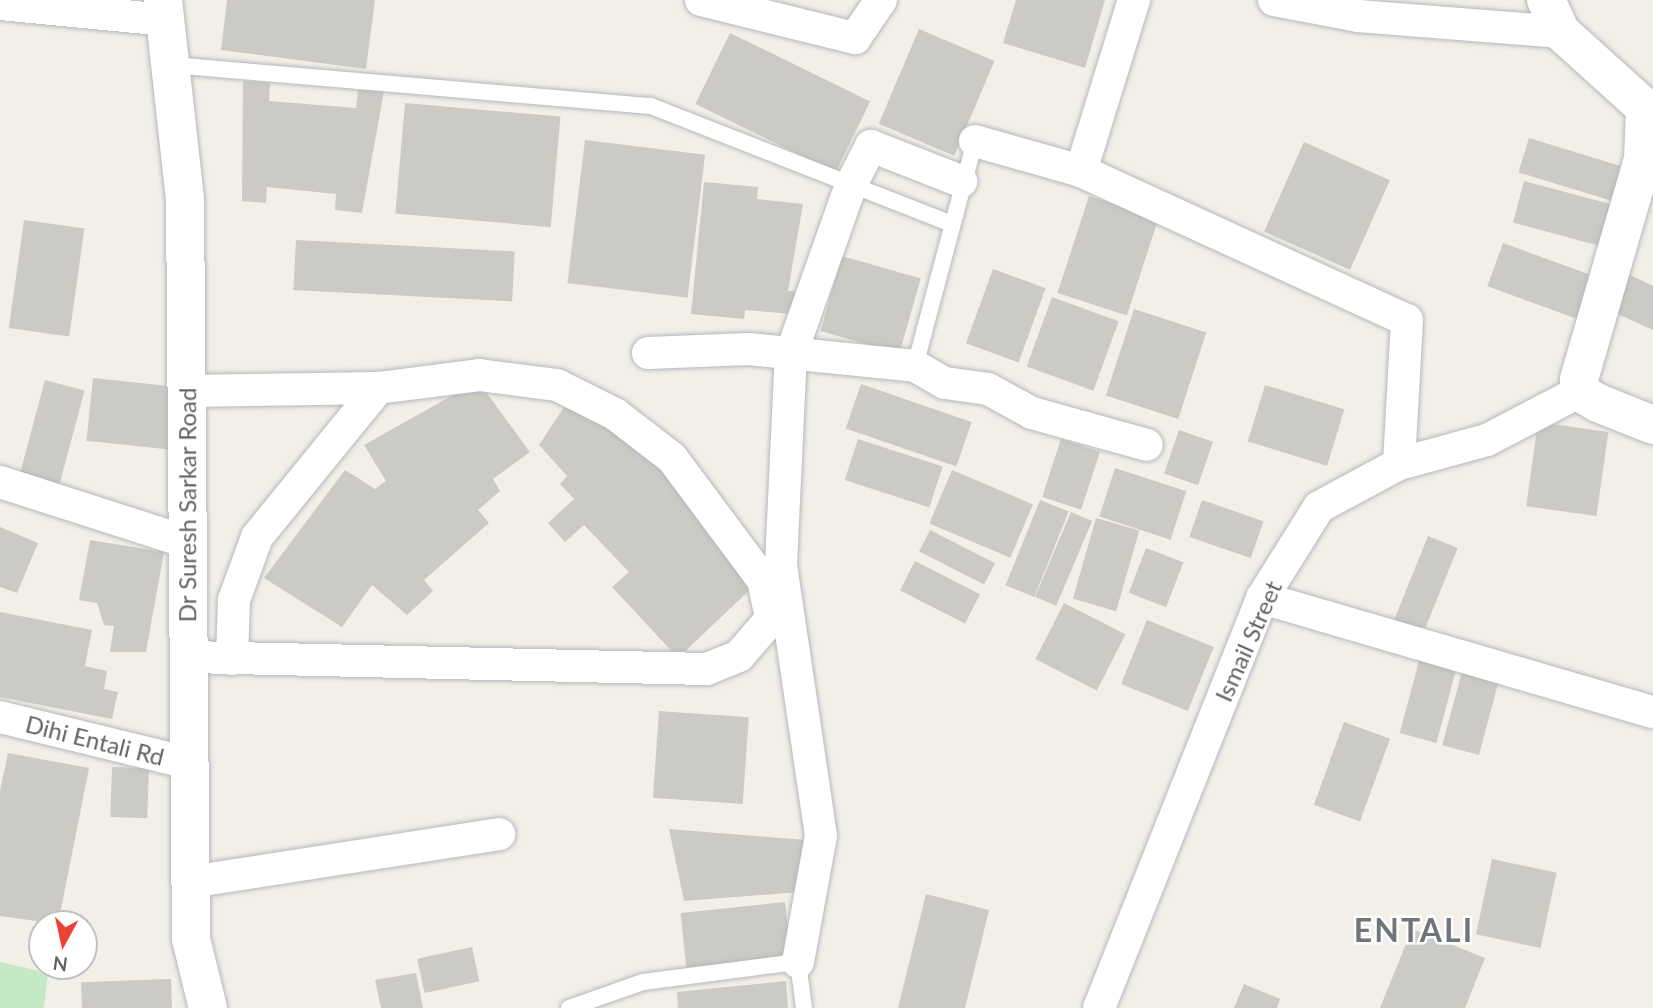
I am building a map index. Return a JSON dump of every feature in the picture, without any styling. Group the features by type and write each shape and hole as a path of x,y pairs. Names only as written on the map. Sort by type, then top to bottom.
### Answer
{"street":[{"path":"701,0 855,38 881,0"},
{"path":"1081,171 1134,0"},
{"path":"1274,0 1358,16 1553,16 1646,108 1643,159 1579,391 1653,425"},
{"path":"0,4 165,10"},
{"name":"Dr Suresh Sarkar Road","path":"165,10 185,199 191,939 208,1008"},
{"path":"975,141 1081,171 1406,320 1399,464"},
{"path":"798,961 821,836 781,565 791,354 851,184 871,146 961,181"},
{"path":"648,353 791,354 915,366 945,383 988,388 1032,413 1147,445"},
{"path":"187,391 378,388 479,375 557,386 615,415 672,458 763,580 771,619 739,656 706,669 188,657"},
{"path":"232,659 234,600 257,537 378,388"},
{"name":"Ismail Street","path":"1099,1008 1262,598 1319,507 1399,464 1487,440 1579,391"},
{"path":"0,482 187,542"},
{"path":"1262,598 1653,712"},
{"name":"Dihi Entali Rd","path":"0,717 189,763"},
{"path":"190,882 499,834"}],"lane":[{"path":"172,65 651,106 950,223"},
{"path":"915,366 961,181 975,141"},
{"path":"569,1008 643,982 798,961 804,1008"}],"green space":[{"path":"0,962 28,968 28,980 47,980 44,1008 0,1008"}],"building":[{"path":"227,0 375,0 366,69 221,50"},
{"path":"1016,0 1105,0 1085,68 1003,43"},
{"path":"919,29 994,61 954,156 879,124"},
{"path":"730,33 870,101 836,172 695,104"},
{"path":"243,81 270,83 269,101 356,108 358,90 384,91 362,213 335,210 336,194 267,187 266,203 242,201"},
{"path":"405,103 560,117 551,227 395,214"},
{"path":"1529,138 1624,167 1613,201 1518,172"},
{"path":"585,140 705,155 688,298 567,283"},
{"path":"1304,142 1390,180 1350,270 1264,232"},
{"path":"1524,181 1620,207 1608,248 1513,223"},
{"path":"704,182 758,187 757,199 803,204 788,291 795,291 793,314 745,310 744,319 691,314"},
{"path":"1089,196 1158,219 1127,316 1057,293"},
{"path":"24,220 84,228 69,336 9,328"},
{"path":"296,240 515,251 512,301 293,290"},
{"path":"1503,243 1592,275 1577,319 1487,286"},
{"path":"842,256 921,279 899,354 821,331"},
{"path":"993,269 1046,288 1019,362 966,343"},
{"path":"1626,273 1653,286 1653,330 1609,310"},
{"path":"1052,297 1119,321 1093,391 1027,367"},
{"path":"1134,309 1206,332 1178,419 1106,396"},
{"path":"93,378 185,388 179,450 86,441"},
{"path":"45,380 85,391 57,493 18,482"},
{"path":"478,381 530,452 493,479 500,491 478,510 489,523 424,580 433,591 407,615 372,585 342,627 264,578 345,470 375,489 386,481 364,445"},
{"path":"861,384 972,422 956,467 846,428"},
{"path":"1265,385 1344,409 1327,466 1248,441"},
{"path":"570,398 668,463 757,583 678,658 612,587 629,572 584,525 565,542 548,523 574,499 560,484 567,476 539,445"},
{"path":"1538,422 1608,432 1596,516 1526,506"},
{"path":"1179,430 1213,442 1198,485 1164,473"},
{"path":"858,439 943,467 929,507 845,480"},
{"path":"1061,439 1100,452 1081,510 1042,497"},
{"path":"1115,468 1186,491 1171,540 1099,517"},
{"path":"952,470 1033,504 1010,558 929,523"},
{"path":"1040,500 1069,512 1034,597 1006,585"},
{"path":"1202,500 1263,521 1251,558 1189,537"},
{"path":"1071,512 1092,521 1056,606 1035,597"},
{"path":"1096,518 1139,530 1116,611 1073,599"},
{"path":"0,527 38,543 17,593 0,587"},
{"path":"930,530 995,563 984,585 919,551"},
{"path":"1428,536 1458,548 1421,640 1391,628"},
{"path":"90,540 164,552 146,652 110,652 114,626 104,625 97,603 79,600"},
{"path":"1146,548 1183,562 1166,607 1129,593"},
{"path":"915,561 980,594 965,624 900,590"},
{"path":"1064,603 1125,634 1097,690 1035,659"},
{"path":"0,612 92,630 85,666 107,671 104,689 118,692 112,719 0,697"},
{"path":"1147,620 1214,647 1188,711 1121,684"},
{"path":"1422,650 1459,660 1436,743 1400,733"},
{"path":"1464,664 1501,674 1479,755 1442,745"},
{"path":"659,711 749,717 743,804 653,798"},
{"path":"1344,722 1390,739 1360,821 1314,805"},
{"path":"8,753 89,768 61,910 28,910 28,920 0,916 0,791"},
{"path":"112,767 149,768 147,818 110,817"},
{"path":"669,829 806,840 801,892 684,901"},
{"path":"1492,859 1557,873 1541,948 1476,934"},
{"path":"926,894 989,910 965,1008 898,1008"},
{"path":"785,902 791,957 686,968 681,913"},
{"path":"1412,929 1485,958 1465,1008 1380,1008"},
{"path":"472,947 479,981 425,993 417,959"},
{"path":"416,973 423,1008 381,1008 375,980"},
{"path":"171,979 172,1008 82,1008 81,982"},
{"path":"786,981 788,1008 678,1008 677,992"},
{"path":"1244,984 1280,999 1277,1008 1234,1008"}],"district":[{"name":"ENTALI","path":"1414,930"}]}
